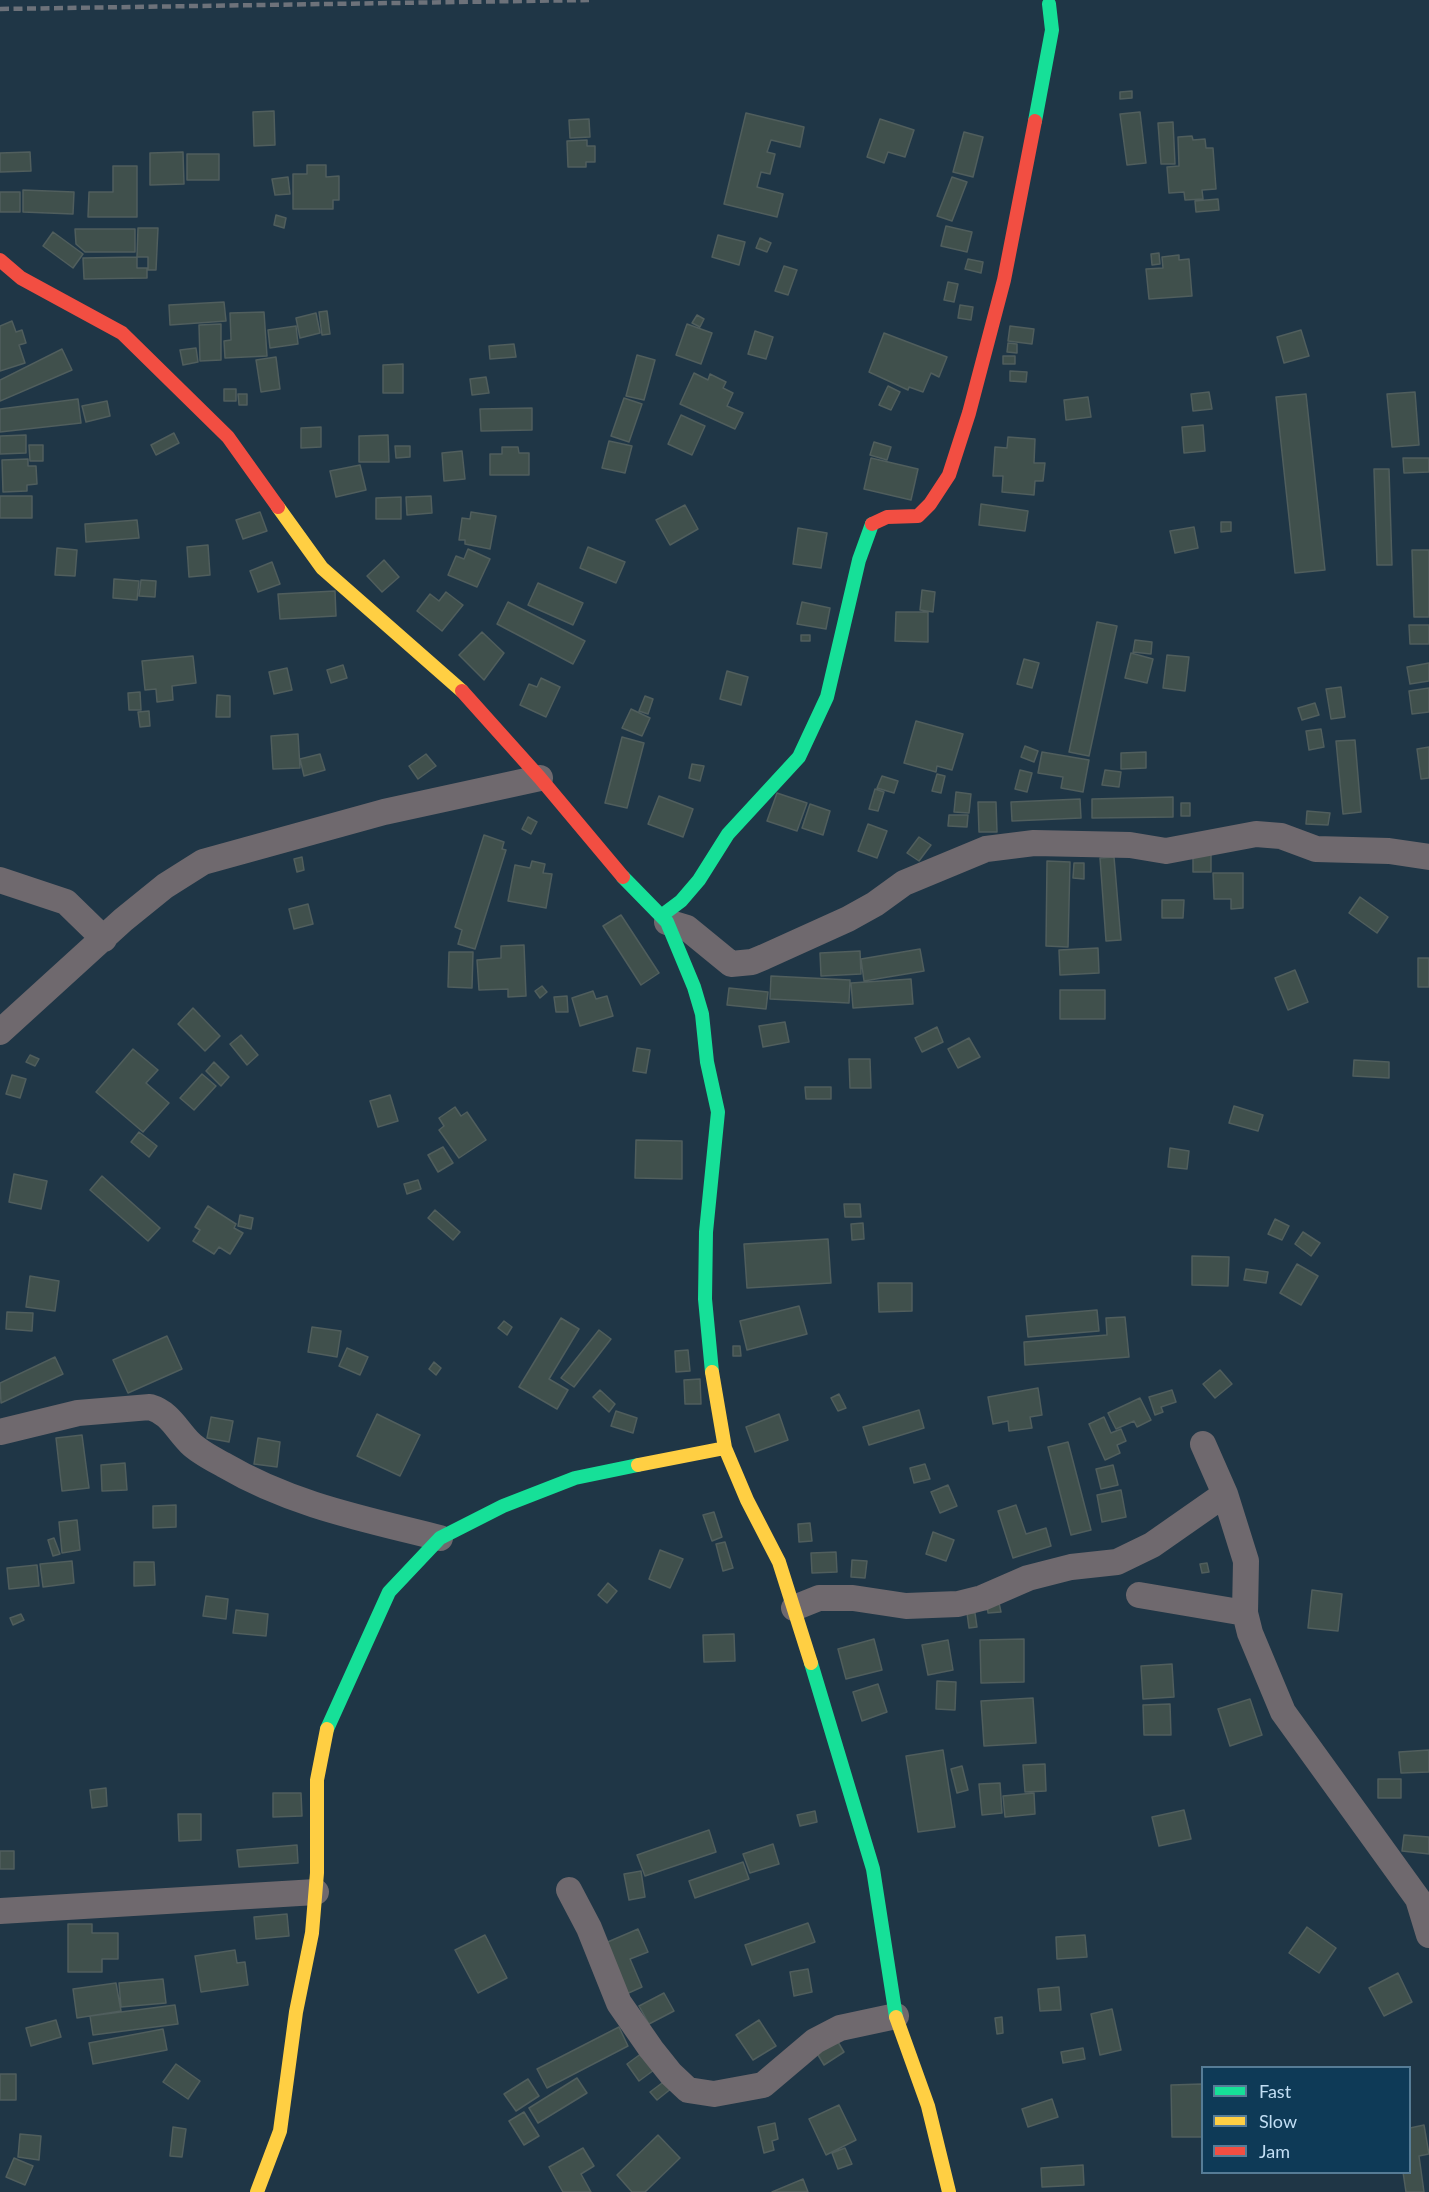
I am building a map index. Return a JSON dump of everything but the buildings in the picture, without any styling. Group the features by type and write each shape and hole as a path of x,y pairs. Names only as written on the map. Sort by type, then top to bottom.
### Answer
{"street":[{"path":"664,919 699,880 728,834 741,823 765,792 799,758 827,697 859,560 871,525 887,517 918,516 930,504 949,475 1004,280 1052,30 1049,4"},
{"path":"0,260 21,278 122,333 228,437 322,568 451,679 540,778 632,888 664,919 694,987 702,1014 707,1062 718,1112 706,1232 705,1299 712,1371 725,1448 747,1500 779,1562 873,1869 896,2016 927,2106 949,2192"},
{"path":"0,1032 165,886 203,862 384,812 540,778"},
{"path":"664,919 687,928 731,964 752,962 848,919 875,904 904,883 986,849 1034,843 1130,845 1166,851 1256,834 1281,836 1316,849 1389,851 1429,857"},
{"path":"0,880 66,902 104,939"},
{"path":"0,1431 78,1413 150,1407 160,1410 170,1418 190,1444 225,1466 278,1494 341,1515 440,1538"},
{"path":"1203,1444 1225,1494 1246,1561 1245,1613 1260,1662 1283,1712 1423,1901 1429,1935"},
{"path":"257,2192 280,2131 296,2012 312,1933 316,1892 317,1780 330,1718 389,1592 440,1538 502,1506 576,1478 725,1448"},
{"path":"794,1608 819,1598 853,1598 906,1606 958,1604 982,1598 1028,1578 1071,1567 1117,1562 1152,1545 1225,1494"},
{"path":"1139,1595 1245,1613"},
{"path":"569,1890 589,1928 619,2003 658,2058 688,2090 714,2094 763,2085 780,2074 806,2048 831,2033 896,2016"},
{"path":"0,1911 316,1892"}],"railway":[{"path":"0,9 589,0"}],"traffic: fast":[{"path":"1035,121 1052,30 1049,4"},
{"path":"661,916 681,901 699,880 728,834 799,757 827,697 859,560 872,524"},
{"path":"623,877 667,922 694,987 702,1014 707,1062 718,1112 706,1232 705,1299 712,1372"},
{"path":"327,1729 389,1592 440,1538 503,1506 575,1478 638,1465"},
{"path":"811,1663 873,1869 896,2017"}],"traffic: slow":[{"path":"278,507 322,568 462,691"},
{"path":"712,1372 725,1448 747,1500 779,1562 811,1663"},
{"path":"638,1465 725,1448"},
{"path":"257,2192 280,2131 296,2012 312,1933 317,1873 317,1780 327,1729"},
{"path":"896,2017 928,2106 949,2192"}],"traffic: jam":[{"path":"872,524 887,517 918,516 930,504 949,475 969,413 1004,280 1035,121"},
{"path":"0,260 21,278 122,333 228,437 278,507"},
{"path":"462,691 540,778 623,877"}]}
